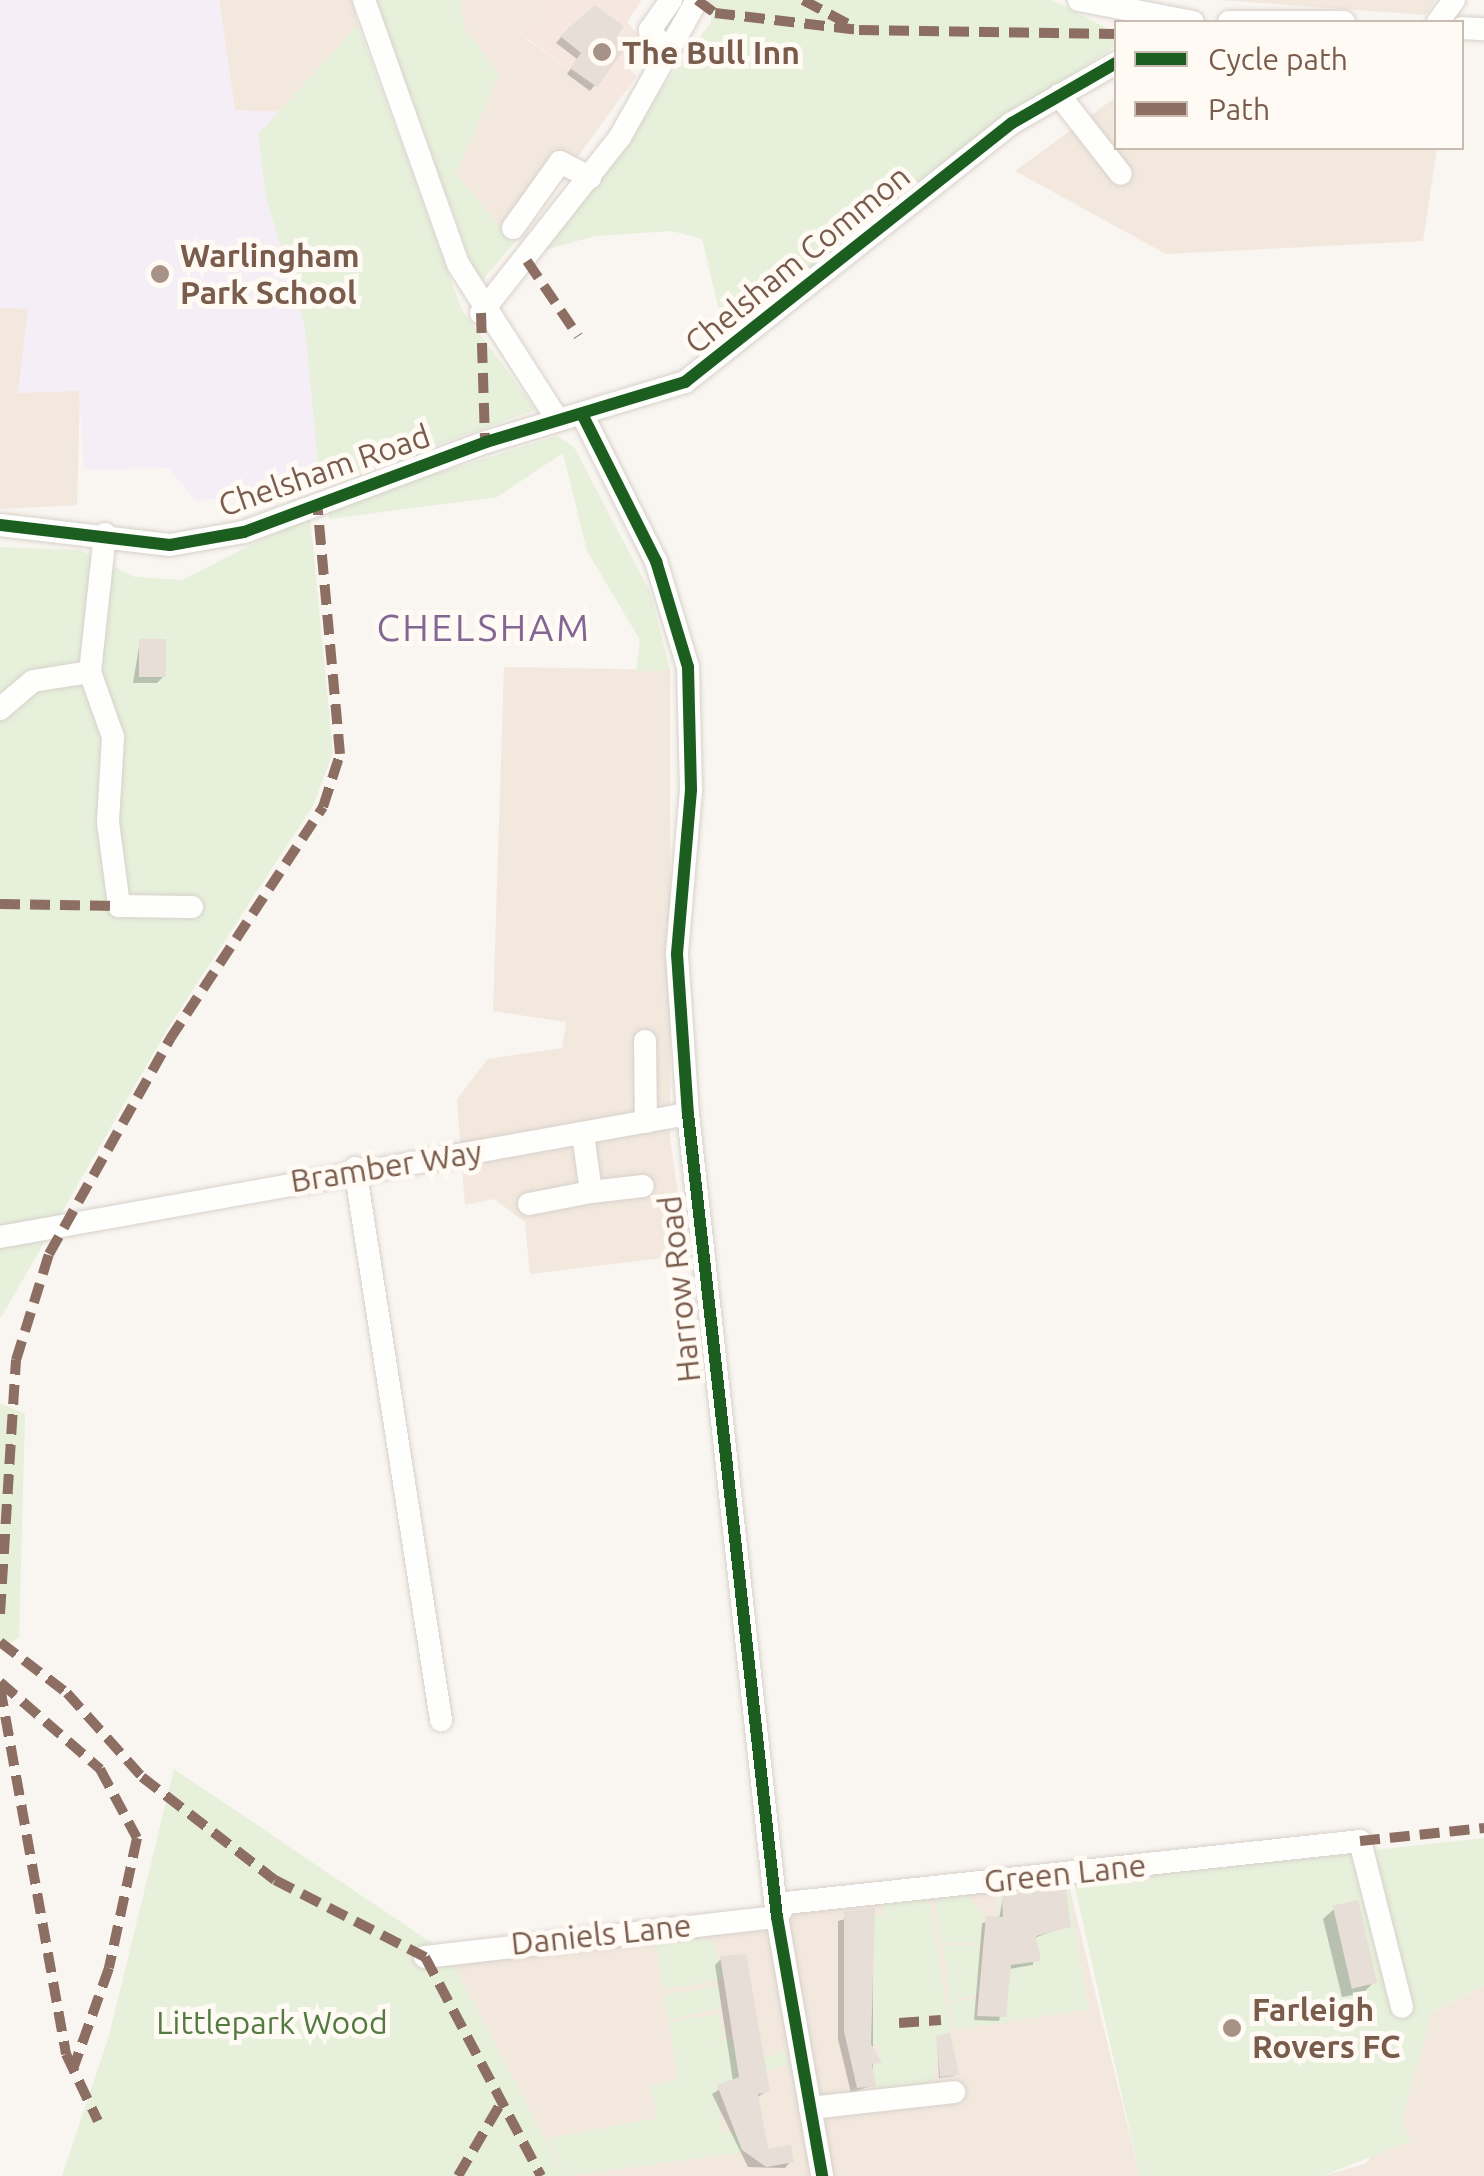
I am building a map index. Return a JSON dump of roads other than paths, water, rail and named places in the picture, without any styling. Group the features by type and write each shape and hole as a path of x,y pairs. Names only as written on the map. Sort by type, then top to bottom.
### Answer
{"street":[{"path":"364,0 481,314 557,419"},
{"path":"664,48 650,30 671,0"},
{"path":"481,314 590,178 664,48 697,0"},
{"path":"1079,0 1183,20"},
{"path":"1438,20 1454,0"},
{"name":"Chelsham Common","path":"486,442 582,414 710,369 888,219 1059,95 1114,64"},
{"path":"1059,95 1121,174"},
{"path":"513,228 560,162 590,178"},
{"name":"Harrow Road","path":"582,414 656,560 688,667 691,790 677,954 688,1114 777,1917 822,2176"},
{"name":"Chelsham Road","path":"0,525 105,534 170,545 244,532 486,442"},
{"path":"105,534 90,672 114,737 108,822 118,906 192,907"},
{"path":"0,709 33,680 90,672"},
{"path":"645,1041 646,1122"},
{"name":"Bramber Way","path":"0,1237 355,1168 688,1114"},
{"path":"583,1134 592,1192"},
{"path":"355,1168 441,1720"},
{"path":"529,1204 643,1186"},
{"name":"Green Lane","path":"777,1917 786,1903 1360,1841 1402,2007"},
{"name":"Daniels Lane","path":"425,1957 777,1917"},
{"path":"810,2108 954,2092"}],"place":[{"name":"The Bull Inn","path":"602,52"},
{"name":"Warlingham Park School","path":"160,274"},
{"name":"Farleigh Rovers FC","path":"1232,2028"}],"district":[{"name":"CHELSHAM","path":"484,628"}],"park label":[{"name":"Littlepark Wood","path":"272,2022"}]}
